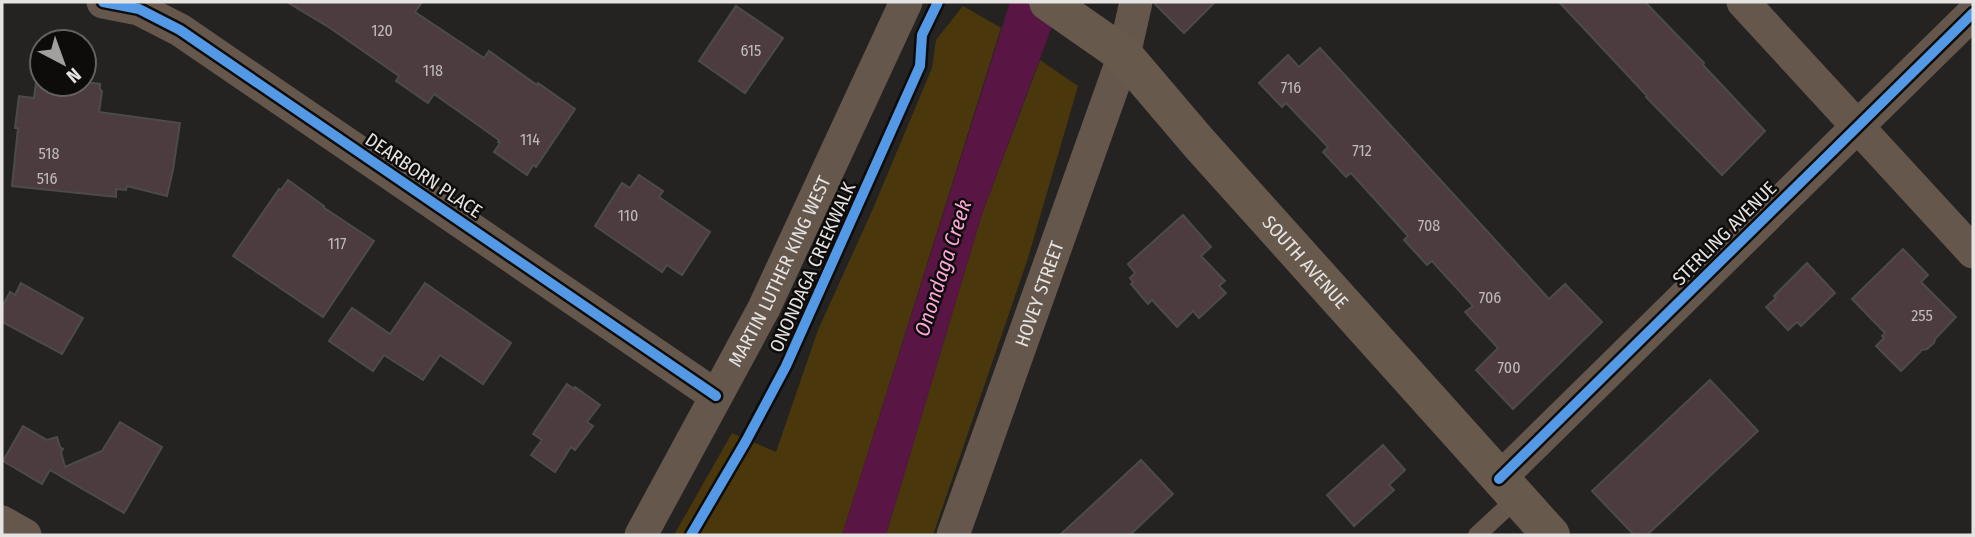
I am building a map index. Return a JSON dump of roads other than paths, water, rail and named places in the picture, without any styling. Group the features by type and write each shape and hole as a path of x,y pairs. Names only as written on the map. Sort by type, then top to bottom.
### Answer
{"main road":[{"name":"SOUTH AVENUE","path":"1048,2 1110,44 1551,535"}],"street":[{"name":"DEARBORN PLACE","path":"103,2 139,9 180,30 716,396"},
{"name":"MARTIN LUTHER KING WEST","path":"640,535 764,308 906,2"},
{"name":"HOVEY STREET","path":"953,535 1110,44 1136,2"},
{"path":"1743,2 1973,252"},
{"name":"STERLING AVENUE","path":"1508,488 1857,126 1973,13"},
{"path":"2,522 26,535"}],"lane":[{"path":"1477,535 1508,488"}],"water":[{"name":"Onondaga Creek","path":"1010,2 1061,2 982,214 886,535 842,535"}]}
